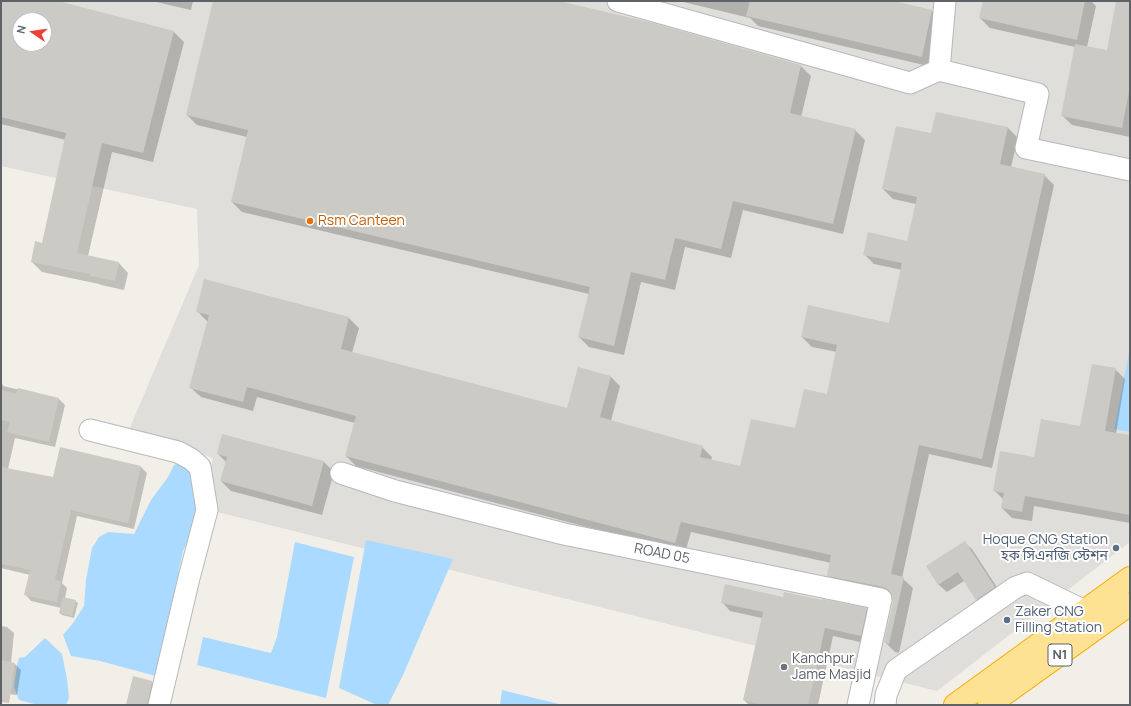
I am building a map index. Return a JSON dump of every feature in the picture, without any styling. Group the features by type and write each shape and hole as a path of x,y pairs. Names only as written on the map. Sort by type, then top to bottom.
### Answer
{"highway":[{"name":"N1","path":"955,705 1130,578"},
{"name":"N1","path":"989,705 1130,604"}],"street":[{"path":"618,1 910,83 939,70 1038,94 1026,148 1130,170"},
{"path":"939,70 945,1"},
{"path":"90,430 178,452 191,459 200,467 207,510 189,578 159,705"},
{"name":"ROAD 05","path":"341,473 395,491 564,534 881,599 858,705"},
{"path":"885,705 886,695 896,670 1016,587 1027,583 1085,611"}],"shaded area":[{"path":"1,1 1130,1 1130,542 937,691 201,508 213,458 128,432 199,265 197,209 1,166"}],"water":[{"path":"1130,348 1130,432 1114,429"},
{"path":"180,462 190,463 201,510 183,551 156,676 100,661 71,656 63,635 84,606 86,580 92,548 99,537 108,532 134,534 151,500 168,477 174,465"},
{"path":"366,540 453,559 403,675 388,705 377,705 339,688"},
{"path":"295,542 354,557 326,698 197,665 203,637 271,653 277,637"},
{"path":"45,638 62,654 69,698 66,705 38,705 19,700 14,687 19,658 25,657"},
{"path":"502,690 559,704 562,705 500,705"}],"building":[{"path":"1,1 58,1 174,31 143,153 102,143 77,253 119,262 115,281 90,276 90,274 31,262 35,241 42,243 66,133 1,117"},
{"path":"213,1 559,1 653,23 801,65 790,113 856,129 833,224 733,201 721,249 675,238 665,280 631,272 614,346 578,337 590,287 231,202 248,130 186,115"},
{"path":"750,1 894,1 932,10 922,57 746,16"},
{"path":"983,1 1085,1 1077,40 979,18"},
{"path":"1116,1 1130,1 1130,86 1122,128 1061,116 1075,44 1107,50"},
{"path":"936,112 1008,127 1000,164 1045,174 982,459 919,445 891,574 904,577 889,644 884,642 893,602 889,590 883,587 827,576 831,555 681,522 675,543 345,456 356,416 247,387 243,402 189,388 209,315 196,312 204,279 349,317 341,349 567,408 578,367 611,376 600,417 703,446 700,457 740,466 751,419 795,428 804,389 827,394 837,345 801,337 808,305 889,323 902,263 863,255 868,232 907,241 917,197 882,189 896,126 931,133"},
{"path":"1092,364 1116,368 1105,431 1130,435 1130,515 1025,496 1022,512 1001,508 1004,493 993,491 1000,451 1034,457 1041,419 1080,426"},
{"path":"18,388 59,398 49,442 7,432 10,422 1,420 1,390 16,394"},
{"path":"222,434 324,461 312,506 220,481 227,457 217,454"},
{"path":"60,447 141,466 128,523 71,510 55,580 61,581 57,602 24,595 30,570 1,564 1,467 53,477"},
{"path":"965,541 995,587 976,600 958,572 938,585 926,566"},
{"path":"725,584 783,597 784,592 867,608 861,636 825,628 808,705 764,705 743,700 763,612 721,603"},
{"path":"63,597 76,600 72,616 59,613"},
{"path":"1,660 15,663 9,703 1,702"},
{"path":"133,676 152,681 147,705 126,705"}],"place":[{"name":"Rsm Canteen","path":"310,221"},
{"name":"Hoque CNG Station হক সিএনজি স্টেশন","path":"1116,548"},
{"name":"Zaker CNG Filling Station","path":"1007,620"},
{"name":"Kanchpur Jame Masjid","path":"784,667"}]}
